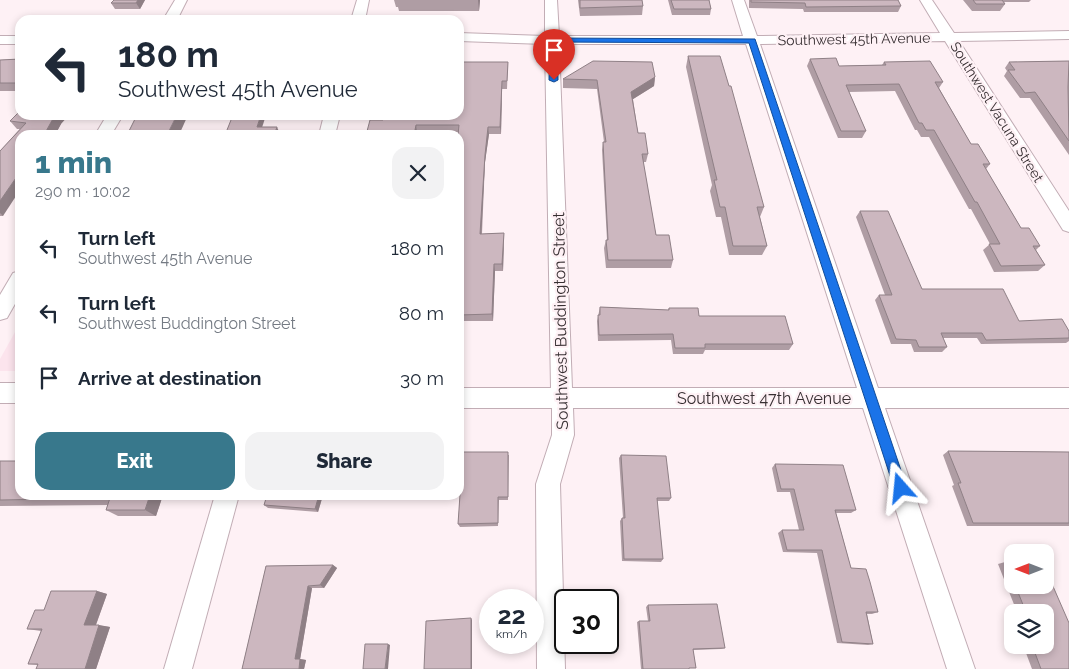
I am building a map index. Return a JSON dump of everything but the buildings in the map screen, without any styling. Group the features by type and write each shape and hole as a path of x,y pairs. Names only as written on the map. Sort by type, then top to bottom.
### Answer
{"street":[{"path":"173,15 181,0"},
{"path":"360,15 364,0"},
{"name":"Southwest Buddington Street","path":"551,0 563,435 548,484 551,669"},
{"path":"738,0 961,669"},
{"name":"Southwest Vacuna Street","path":"926,0 1069,225"},
{"name":"Southwest 45th Avenue","path":"464,37 553,40 752,40 1069,35"},
{"path":"0,40 15,40"},
{"path":"0,312 15,286"},
{"path":"0,392 15,393"},
{"name":"Southwest 47th Avenue","path":"464,398 1069,398"},
{"path":"178,669 226,500"}],"shaded area":[{"path":"15,332 15,371 0,371 0,359"}],"route":[{"path":"554,80 553,40 752,40 901,488"}]}
